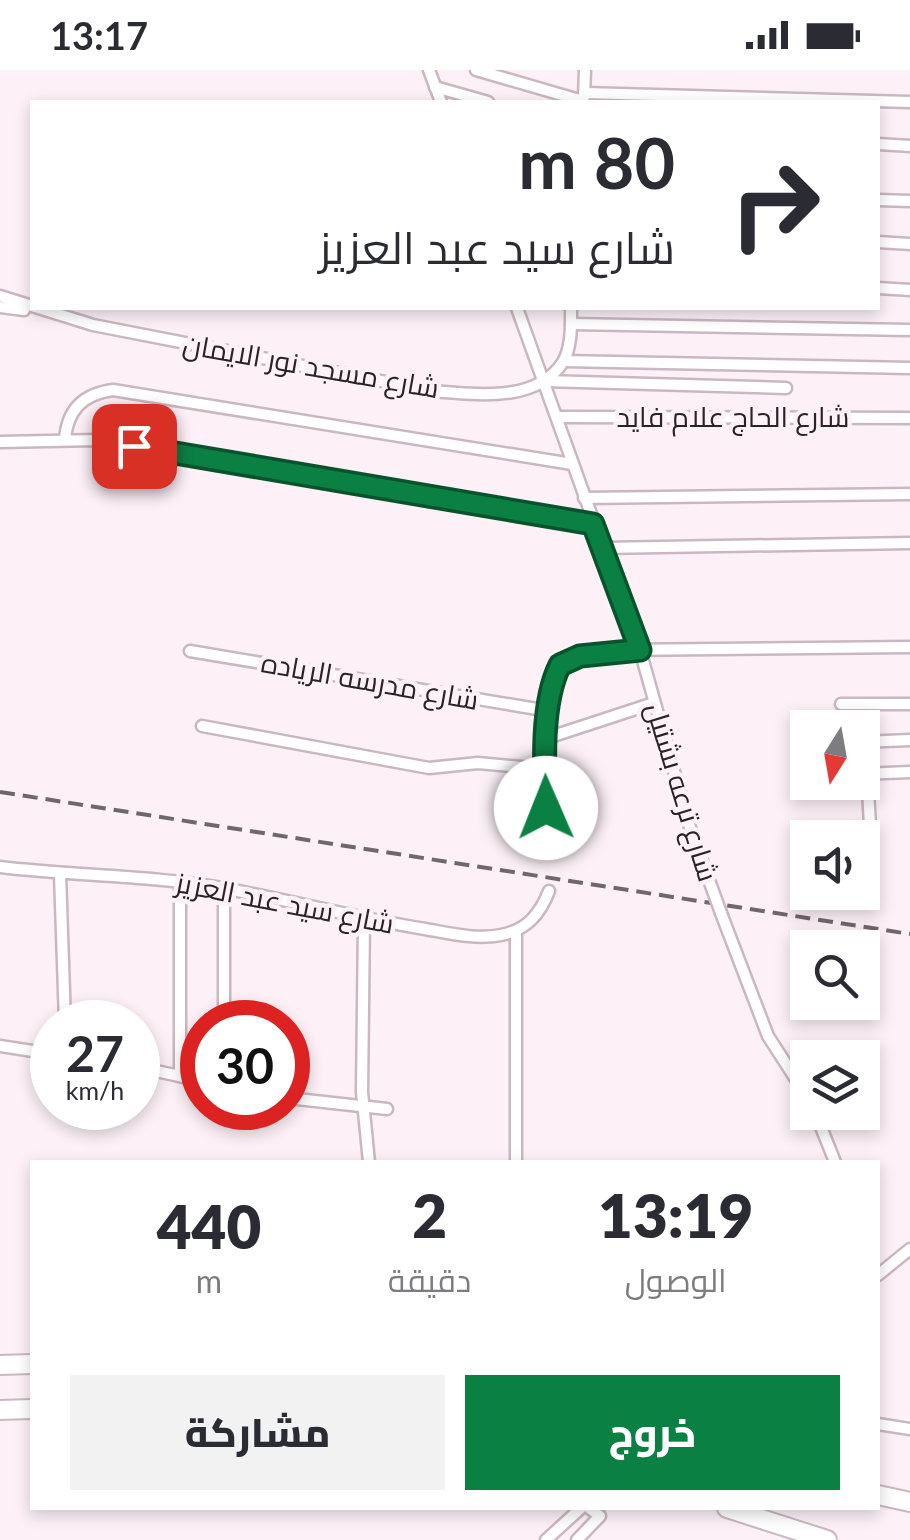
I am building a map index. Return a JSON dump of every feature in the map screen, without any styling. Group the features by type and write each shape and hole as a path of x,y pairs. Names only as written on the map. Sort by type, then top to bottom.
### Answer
{"highway":[{"path":"0,1364 30,1364"},
{"path":"0,1410 30,1409"},
{"path":"880,1495 910,1502"},
{"path":"732,1510 827,1540"}],"street":[{"path":"429,70 440,100"},
{"path":"476,70 583,99 692,100"},
{"path":"583,99 585,70"},
{"path":"435,87 481,100"},
{"path":"880,102 910,102"},
{"path":"880,144 910,146"},
{"path":"880,200 910,201"},
{"path":"880,242 910,244"},
{"path":"880,288 910,290"},
{"name":"شارع مسجد نور الايمان","path":"0,296 30,307"},
{"path":"0,307 44,312"},
{"name":"شارع مسجد نور الايمان","path":"38,310 93,325 432,391 504,393 544,381 786,388"},
{"name":"شارع ترعه بشتيل","path":"518,310 640,650 690,828 720,913 768,1036 790,1070"},
{"path":"544,381 564,361 571,310"},
{"path":"571,324 910,330"},
{"path":"564,361 910,368"},
{"path":"65,440 72,410 97,392 113,390 572,464"},
{"name":"شارع الحاج علام فايد","path":"556,417 910,418"},
{"path":"0,442 96,440 593,524"},
{"path":"584,498 910,494"},
{"path":"602,548 910,543"},
{"path":"546,808 544,769 549,711 555,675 569,658 618,650 910,647"},
{"name":"شارع مدرسه الرياده","path":"190,650 549,711"},
{"path":"547,738 654,703"},
{"path":"841,704 910,704"},
{"path":"202,726 429,768 478,763 544,769"},
{"path":"880,741 910,740"},
{"path":"880,773 910,772"},
{"name":"شارع سيد عبد العزيز","path":"0,866 180,881 364,920 468,936 516,932"},
{"path":"60,874 65,1000"},
{"path":"180,881 180,1000"},
{"path":"224,888 224,1000"},
{"path":"516,1160 516,932 531,922 549,891"},
{"path":"364,920 363,1108 369,1160"},
{"path":"0,1046 30,1051"},
{"path":"160,1072 180,1076"},
{"path":"310,1101 387,1109"},
{"path":"823,1130 835,1160"},
{"path":"880,1274 910,1250"},
{"path":"880,1424 910,1429"},
{"path":"546,1540 583,1510"},
{"path":"577,1540 600,1516 589,1510"}],"railway":[{"path":"0,792 910,934"}],"route":[{"path":"134,446 593,524 640,650 569,658 560,665 550,695 544,769 546,808"}]}
